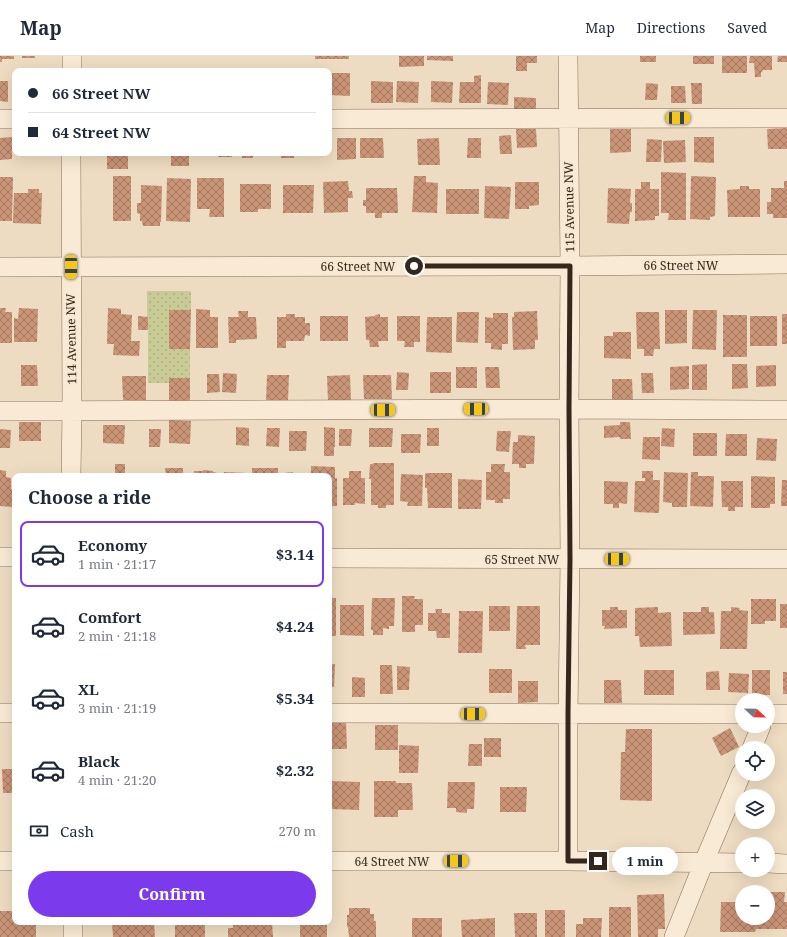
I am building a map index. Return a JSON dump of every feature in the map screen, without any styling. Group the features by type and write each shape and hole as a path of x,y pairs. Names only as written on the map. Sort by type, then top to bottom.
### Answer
{"street":[{"path":"72,56 72,68"},
{"name":"115 Avenue NW","path":"568,56 570,266 568,861"},
{"path":"332,119 787,118"},
{"path":"0,119 12,119"},
{"name":"114 Avenue NW","path":"71,156 71,473"},
{"name":"66 Street NW","path":"0,267 787,264"},
{"path":"0,412 569,409 787,410"},
{"path":"0,557 12,557"},
{"name":"65 Street NW","path":"332,558 787,559"},
{"path":"0,713 12,713"},
{"path":"332,714 735,714"},
{"path":"775,714 787,714"},
{"path":"674,937 738,781"},
{"path":"0,861 12,861"},
{"name":"64 Street NW","path":"332,861 735,863"},
{"path":"775,863 787,864"},
{"path":"73,925 73,937"}],"green space":[{"path":"147,291 191,291 191,310 169,311 169,349 190,349 190,378 169,378 169,383 148,383"}],"building":[{"path":"0,56 14,56 14,59 2,59 2,62 0,62"},
{"path":"22,56 35,56 35,58 22,58"},
{"path":"315,56 349,56 349,59 315,59"},
{"path":"399,56 424,56 424,66 399,67"},
{"path":"427,56 453,56 453,61 427,60"},
{"path":"516,56 537,56 537,63 527,63 527,71 516,71"},
{"path":"640,56 656,56 656,62 640,62"},
{"path":"693,56 714,56 714,64 693,64"},
{"path":"722,56 747,56 747,73 722,73"},
{"path":"750,56 772,56 772,70 763,70 761,72 761,77 755,77 754,63 749,63"},
{"path":"778,56 787,56 787,62 777,62"},
{"path":"332,73 350,73 350,96 332,95"},
{"path":"481,75 481,103 459,103 460,82 474,82 474,76"},
{"path":"0,81 8,81 8,102 0,101"},
{"path":"371,81 393,82 393,103 371,103"},
{"path":"397,81 419,82 418,103 396,102"},
{"path":"431,81 453,82 452,103 431,102"},
{"path":"488,82 509,83 508,105 487,104"},
{"path":"646,83 658,84 657,100 645,100"},
{"path":"691,83 702,83 702,104 692,104"},
{"path":"671,86 685,86 686,103 671,103"},
{"path":"514,97 536,98 536,109 514,109"},
{"path":"787,128 787,149 768,149 767,129"},
{"path":"516,129 536,129 537,147 517,148"},
{"path":"610,129 631,129 631,152 610,153"},
{"path":"511,135 512,154 500,154 499,136"},
{"path":"12,137 12,159 0,160 0,138"},
{"path":"694,137 714,137 714,163 694,162"},
{"path":"337,138 356,138 356,159 337,160"},
{"path":"360,138 383,138 384,158 360,158"},
{"path":"439,138 440,165 418,165 417,139"},
{"path":"468,138 481,138 481,158 467,158"},
{"path":"647,139 662,140 661,162 646,162"},
{"path":"685,140 686,162 664,163 663,141"},
{"path":"107,156 128,156 128,169 107,169"},
{"path":"171,156 189,156 189,166 171,166"},
{"path":"218,156 232,156 232,157"},
{"path":"242,156 253,156 253,158 242,158"},
{"path":"281,156 294,156 294,158 281,158"},
{"path":"661,172 686,173 686,220 668,220 669,213 661,213"},
{"path":"113,176 131,176 131,221 113,221"},
{"path":"414,176 426,176 426,182 438,183 437,213 412,212"},
{"path":"691,176 716,177 715,216 710,217 710,220 690,219"},
{"path":"0,177 13,177 12,221 0,221"},
{"path":"167,178 191,179 190,222 166,221"},
{"path":"197,178 224,178 224,217 209,217 210,209 197,209"},
{"path":"348,181 349,191 352,191 353,198 348,198 348,212 324,213 323,182"},
{"path":"784,181 787,181 787,218 773,218 773,214 767,214 767,202 771,202 771,188 784,188"},
{"path":"515,182 539,182 539,205 529,206 529,209 515,209"},
{"path":"641,182 650,182 650,189 659,189 659,216 655,216 655,220 635,221 635,189 641,189"},
{"path":"240,184 271,184 271,209 258,209 258,212 240,212"},
{"path":"141,185 162,186 160,226 143,226 142,221 140,221 140,214 137,213 137,203 141,203"},
{"path":"283,185 314,185 313,213 283,213"},
{"path":"485,186 511,187 509,219 484,218"},
{"path":"740,186 749,186 749,189 760,189 760,217 728,217 727,190 740,189"},
{"path":"366,188 397,188 398,213 382,213 382,218 375,218 375,213 366,213 366,206 363,206 363,200 366,200"},
{"path":"608,188 631,189 630,203 632,203 632,212 630,212 629,224 607,223"},
{"path":"28,189 39,189 39,193 42,193 41,224 13,223 14,193 28,193"},
{"path":"446,189 479,189 479,214 446,214"},
{"path":"0,308 6,308 5,312 12,312 12,343 0,343"},
{"path":"19,308 38,309 37,342 14,342 14,318 18,319"},
{"path":"108,308 121,309 121,314 132,315 131,341 140,341 139,356 113,355 114,344 107,344"},
{"path":"196,309 210,310 210,317 218,317 218,348 196,348"},
{"path":"169,310 191,310 190,349 169,349"},
{"path":"665,310 687,310 687,343 665,344"},
{"path":"693,310 717,310 716,350 692,349"},
{"path":"238,311 248,311 248,317 256,317 257,339 236,340 236,343 229,343 228,317 239,317"},
{"path":"537,311 538,340 535,340 535,349 513,350 512,317 514,317 514,312"},
{"path":"457,312 479,312 478,343 456,342"},
{"path":"636,312 659,312 660,349 654,349 653,356 644,356 644,349 637,349"},
{"path":"493,313 508,313 508,344 502,344 502,350 491,349 491,343 485,343 485,317 493,318"},
{"path":"286,314 295,314 295,317 305,317 305,323 310,323 310,336 305,335 304,341 286,341 286,348 277,348 277,317 286,317"},
{"path":"380,314 380,317 388,317 388,341 378,341 379,347 370,347 369,340 366,340 365,317"},
{"path":"782,314 787,314 787,344 782,344"},
{"path":"723,315 747,315 747,357 723,357"},
{"path":"138,316 148,317 148,330 138,330"},
{"path":"320,316 348,316 348,341 320,341"},
{"path":"397,316 420,316 420,342 414,342 414,347 404,347 405,341 397,341"},
{"path":"750,316 777,316 777,346 750,346"},
{"path":"427,317 452,317 452,353 426,352"},
{"path":"613,332 631,332 631,359 604,358 604,336 613,336"},
{"path":"707,364 707,390 692,390 692,365"},
{"path":"732,364 747,364 748,388 732,389"},
{"path":"21,365 37,365 38,386 21,386"},
{"path":"776,365 776,386 756,387 756,366"},
{"path":"689,366 689,389 670,390 670,367"},
{"path":"456,367 477,367 477,388 456,388"},
{"path":"485,367 499,367 500,388 486,388"},
{"path":"397,372 409,373 408,390 396,390"},
{"path":"430,372 451,372 451,393 430,393"},
{"path":"223,373 237,374 236,393 222,392"},
{"path":"641,373 653,373 654,393 642,393"},
{"path":"207,374 219,374 220,392 207,393"},
{"path":"267,375 289,375 288,401 266,401"},
{"path":"350,375 351,401 328,402 327,376"},
{"path":"363,375 391,375 392,399 364,399"},
{"path":"122,376 146,376 146,400 123,400"},
{"path":"169,378 190,378 190,401 169,401"},
{"path":"612,379 632,379 633,401 612,401"},
{"path":"169,420 191,421 190,444 169,443"},
{"path":"19,422 41,422 41,441 19,441"},
{"path":"620,422 630,422 631,439 620,439 620,437 604,438 604,426 620,425"},
{"path":"103,425 125,425 124,444 103,443"},
{"path":"236,427 249,428 249,446 236,445"},
{"path":"324,427 335,428 334,456 324,456"},
{"path":"267,428 280,428 279,447 266,446"},
{"path":"369,428 393,428 392,447 369,447"},
{"path":"427,428 439,428 439,446 427,446"},
{"path":"662,428 675,429 674,447 661,446"},
{"path":"0,429 11,430 10,448 0,448"},
{"path":"149,429 161,429 160,447 149,447"},
{"path":"339,429 352,429 351,446 339,446"},
{"path":"289,431 307,431 306,451 289,451"},
{"path":"497,431 511,431 509,452 496,451"},
{"path":"693,433 717,433 717,456 693,456"},
{"path":"401,434 421,434 420,453 401,453"},
{"path":"726,434 747,434 747,456 725,456"},
{"path":"518,435 535,436 534,464 526,464 526,468 519,468 519,464 512,464 513,442 518,442"},
{"path":"643,437 660,437 660,460 642,459"},
{"path":"757,438 777,439 776,461 756,460"},
{"path":"394,463 394,505 386,505 386,508 378,508 378,505 371,505 371,479 369,479 370,464"},
{"path":"115,464 125,464 125,473 115,473"},
{"path":"491,464 505,464 504,472 510,472 510,499 503,499 503,503 495,503 495,500 486,500 486,472 491,472"},
{"path":"311,466 335,467 335,478 337,478 337,506 332,506 332,473 311,473"},
{"path":"165,468 183,468 183,473 166,473"},
{"path":"252,468 278,468 278,473 252,473"},
{"path":"0,470 6,471 6,477 11,478 12,507 0,506"},
{"path":"194,471 213,471 217,473 194,473"},
{"path":"349,471 361,471 361,478 365,478 365,504 355,503 355,505 343,505 343,478 349,478"},
{"path":"642,471 653,471 653,480 660,480 659,513 634,512 635,481 645,481 645,478 642,478"},
{"path":"224,472 247,473 224,473"},
{"path":"664,472 688,473 687,507 672,507 672,503 663,502"},
{"path":"691,472 698,472 698,476 714,476 713,507 690,506"},
{"path":"452,473 452,508 428,508 427,488 425,488 425,474"},
{"path":"401,474 423,475 422,506 407,506 408,502 400,501"},
{"path":"751,476 775,477 775,504 770,504 770,508 751,508"},
{"path":"458,479 482,480 481,509 458,509"},
{"path":"782,480 787,480 787,506 781,506"},
{"path":"604,481 628,482 627,504 619,503 619,508 613,508 613,504 604,504"},
{"path":"721,481 743,481 743,507 735,507 735,511 728,511 728,507 722,507"},
{"path":"402,596 415,596 414,599 423,599 423,625 415,625 415,632 402,632"},
{"path":"332,598 336,598 336,636 332,636"},
{"path":"372,598 395,598 394,626 389,626 389,629 383,628 383,635 373,635 373,630 371,630"},
{"path":"751,599 776,599 776,621 765,621 765,624 751,624"},
{"path":"780,604 787,604 787,628 780,628"},
{"path":"340,605 364,605 364,636 340,635"},
{"path":"489,606 510,606 510,631 489,631"},
{"path":"517,606 540,606 540,645 525,645 526,649 516,649"},
{"path":"610,607 618,607 618,610 627,610 627,628 604,629 605,626 602,626 602,610 610,610"},
{"path":"658,607 658,613 671,612 672,646 640,647 639,636 635,636 635,608"},
{"path":"701,607 709,607 709,612 714,612 715,634 683,635 683,612 701,612"},
{"path":"731,607 748,611 747,649 720,649 721,611 731,611"},
{"path":"435,609 442,609 442,613 450,613 450,638 437,638 436,631 428,631 428,613 436,613"},
{"path":"459,611 483,611 482,653 458,653"},
{"path":"332,664 335,664 334,687 332,687"},
{"path":"380,665 392,665 393,694 380,694"},
{"path":"397,666 410,667 409,690 397,690"},
{"path":"489,669 512,669 512,693 489,693"},
{"path":"644,670 674,670 674,695 644,695"},
{"path":"752,670 770,670 770,693 752,693"},
{"path":"719,671 720,690 706,690 706,672"},
{"path":"783,672 787,672 787,694 783,694"},
{"path":"729,673 749,674 748,693 728,692"},
{"path":"352,677 365,678 365,697 352,697"},
{"path":"604,680 621,680 622,703 604,703"},
{"path":"518,681 538,681 538,702 518,703"},
{"path":"332,721 346,721 347,749 332,749"},
{"path":"375,725 398,725 398,750 375,750"},
{"path":"730,728 736,741 735,749 721,756 712,738"},
{"path":"626,729 652,729 652,801 620,800 621,752 625,752"},
{"path":"484,738 501,738 501,757 484,757"},
{"path":"469,744 482,744 482,766 468,766"},
{"path":"399,745 419,746 418,773 399,773"},
{"path":"2,769 12,769 12,793 3,793"},
{"path":"332,781 360,782 359,810 332,809"},
{"path":"374,781 412,783 413,810 398,810 398,817 374,817"},
{"path":"448,782 475,782 474,809 467,809 467,813 456,812 456,808 447,808"},
{"path":"500,787 527,787 526,812 500,812"},
{"path":"775,892 785,892 784,902 787,902 787,929 756,929 755,932 720,932 721,902 735,902 735,925 775,925"},
{"path":"664,894 665,929 658,929 658,937 638,937 637,895"},
{"path":"609,907 631,907 631,937 609,937"},
{"path":"349,908 370,908 370,914 374,914 374,921 376,921 376,937 349,937 347,915 349,915"},
{"path":"545,910 565,910 565,937 545,937"},
{"path":"0,911 12,911 12,925 36,925 36,937 0,937"},
{"path":"514,913 537,913 537,937 515,937"},
{"path":"412,918 442,918 442,937 412,937"},
{"path":"495,918 495,937 462,937 461,920"},
{"path":"583,918 602,918 601,937 576,937 576,924 583,924"},
{"path":"112,925 154,925 155,937 113,937"},
{"path":"175,925 205,925 205,937 175,937"},
{"path":"233,925 272,925 273,937 228,937 228,928 233,928"},
{"path":"300,925 327,925 327,937 300,937"}],"route":[{"path":"414,266 570,266 568,861 598,861"}]}
